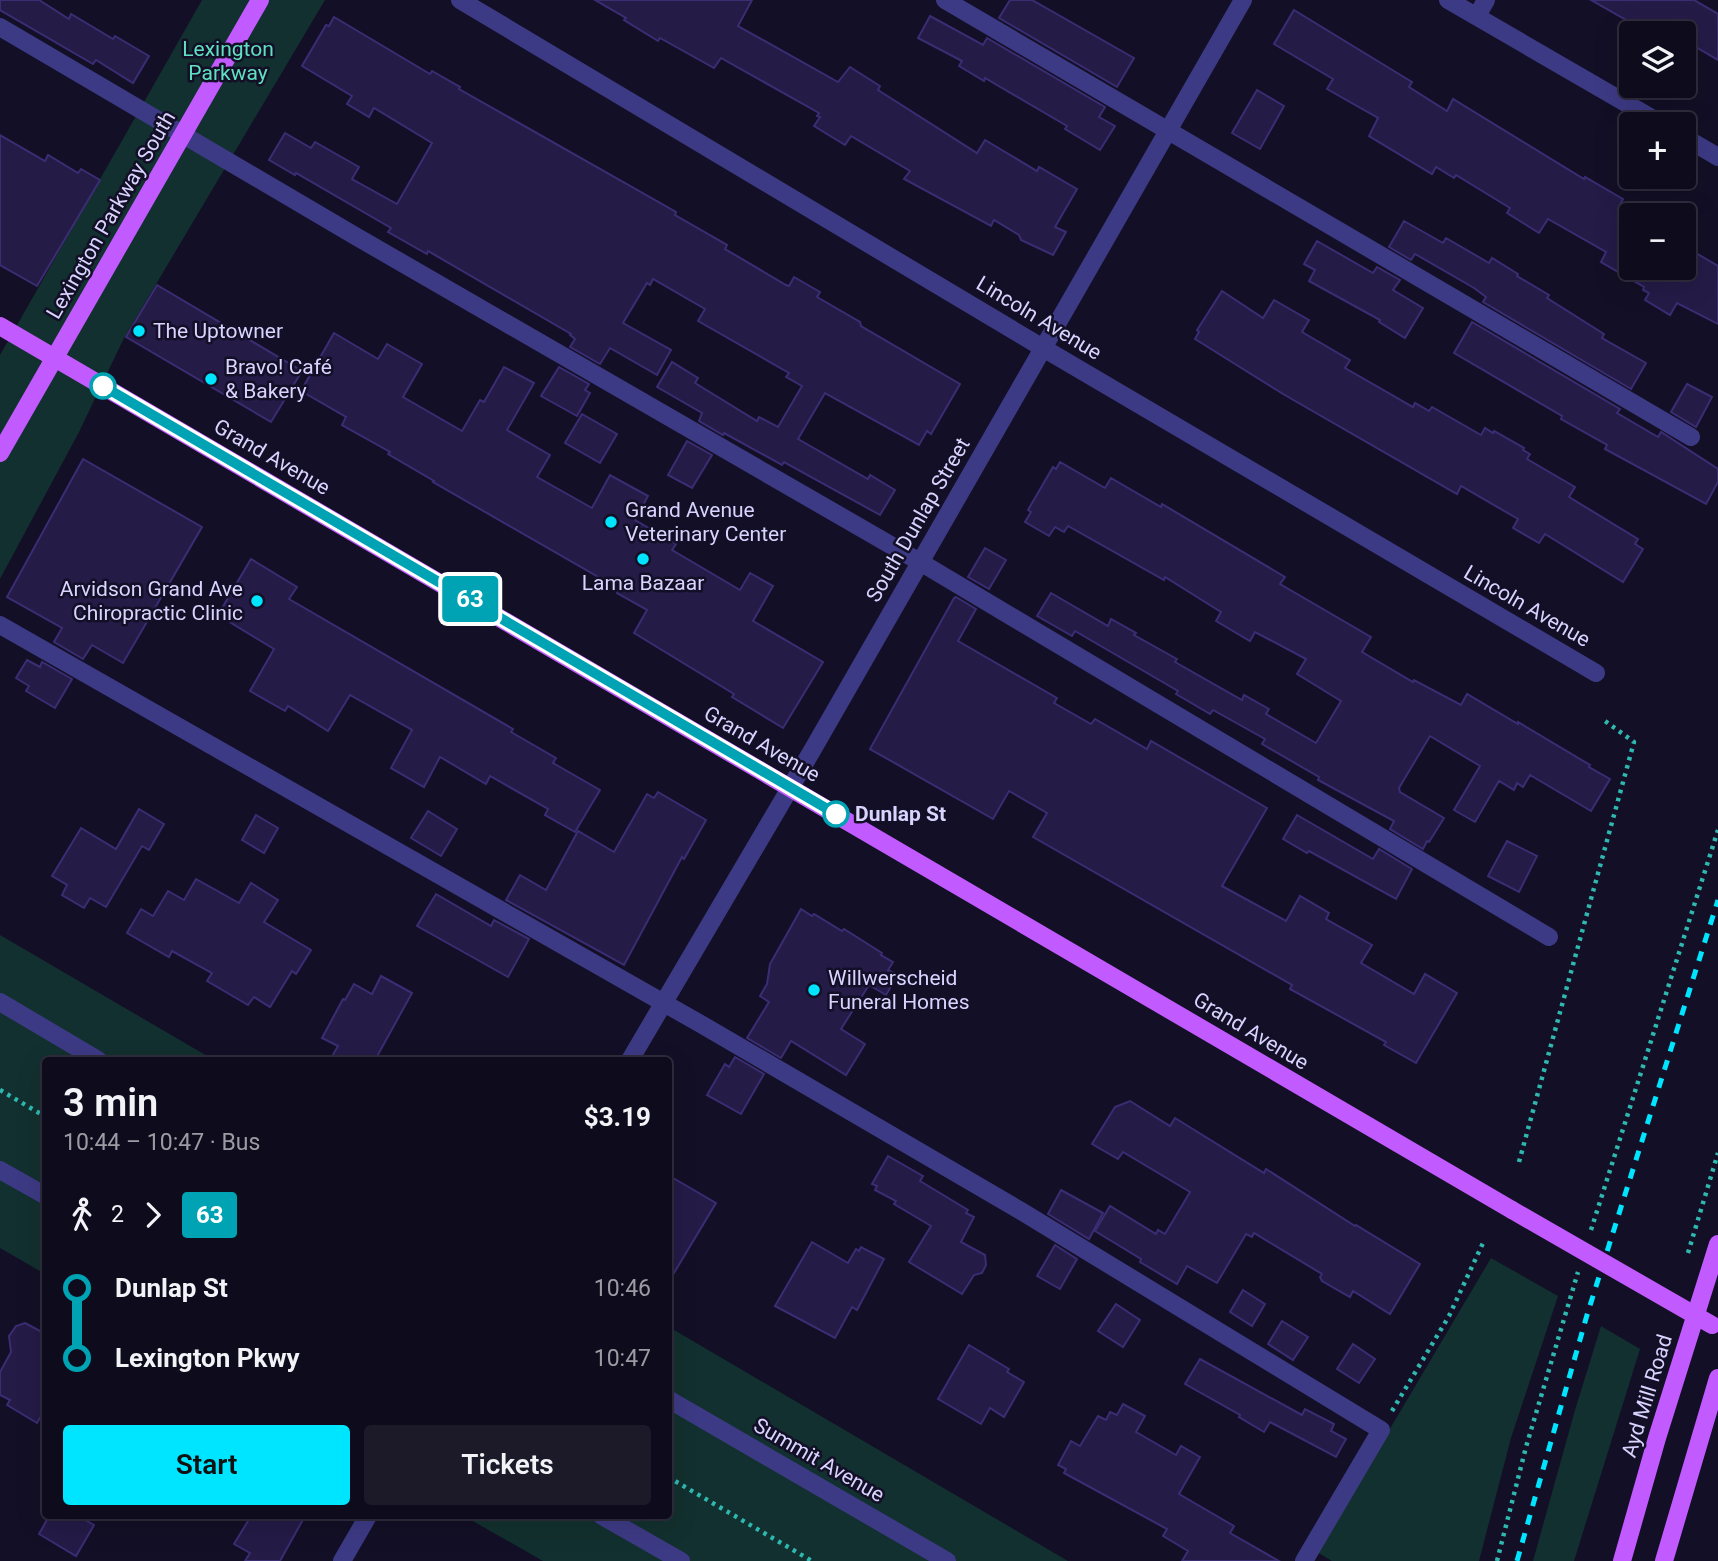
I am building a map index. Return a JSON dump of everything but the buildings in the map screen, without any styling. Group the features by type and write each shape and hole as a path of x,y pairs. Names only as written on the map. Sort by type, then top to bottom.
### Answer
{"main road":[{"name":"Lexington Parkway South","path":"0,453 260,0"},
{"name":"Grand Avenue","path":"0,326 1718,1328"},
{"name":"Ayd Mill Road","path":"1622,1561 1657,1438 1718,1244"},
{"path":"1664,1561 1718,1378"}],"street":[{"name":"Lincoln Avenue","path":"460,0 1042,348 1596,673"},
{"path":"945,0 1691,437"},
{"name":"South Dunlap Street","path":"632,1057 791,787 1243,0"},
{"path":"1448,0 1641,112"},
{"path":"1477,16 1486,0"},
{"path":"0,27 920,562 1549,937"},
{"path":"1696,144 1718,157"},
{"path":"0,625 663,1002 1021,1211 1381,1430 1304,1561"},
{"path":"0,1002 93,1057"},
{"path":"0,1170 42,1194"},
{"name":"Summit Avenue","path":"672,1401 947,1561"},
{"path":"342,1561 366,1519"},
{"path":"606,1519 681,1561"}],"path":[{"path":"1520,1162 1634,741 1605,721"},
{"path":"1588,1240 1718,830"},
{"path":"0,1090 42,1115"},
{"path":"1381,1430 1448,1316 1483,1243"},
{"path":"1497,1561 1526,1447 1579,1267"},
{"path":"672,1479 811,1561"}],"green space":[{"name":"Lexington Parkway","path":"202,0 325,0 124,338 79,432 0,579 0,355"},
{"path":"0,935 209,1057 42,1057 42,1272 0,1248"},
{"path":"1491,1258 1558,1296 1511,1438 1479,1561 1332,1561 1317,1552"},
{"path":"1601,1326 1640,1349 1574,1561 1533,1561 1575,1410"},
{"path":"672,1329 1068,1561 543,1561 469,1519 672,1519"}],"railway":[{"path":"1517,1561 1587,1315 1718,900"}],"bus line":[{"name":"63","path":"103,386 836,814"}],"place":[{"name":"The Uptowner","path":"139,331"},
{"name":"Bravo! Café & Bakery","path":"211,379"},
{"name":"Grand Avenue Veterinary Center","path":"611,522"},
{"name":"Lama Bazaar","path":"643,559"},
{"name":"Arvidson Grand Ave Chiropractic Clinic","path":"257,601"},
{"name":"Dunlap St","path":"836,814"},
{"name":"Willwerscheid Funeral Homes","path":"814,990"}]}
